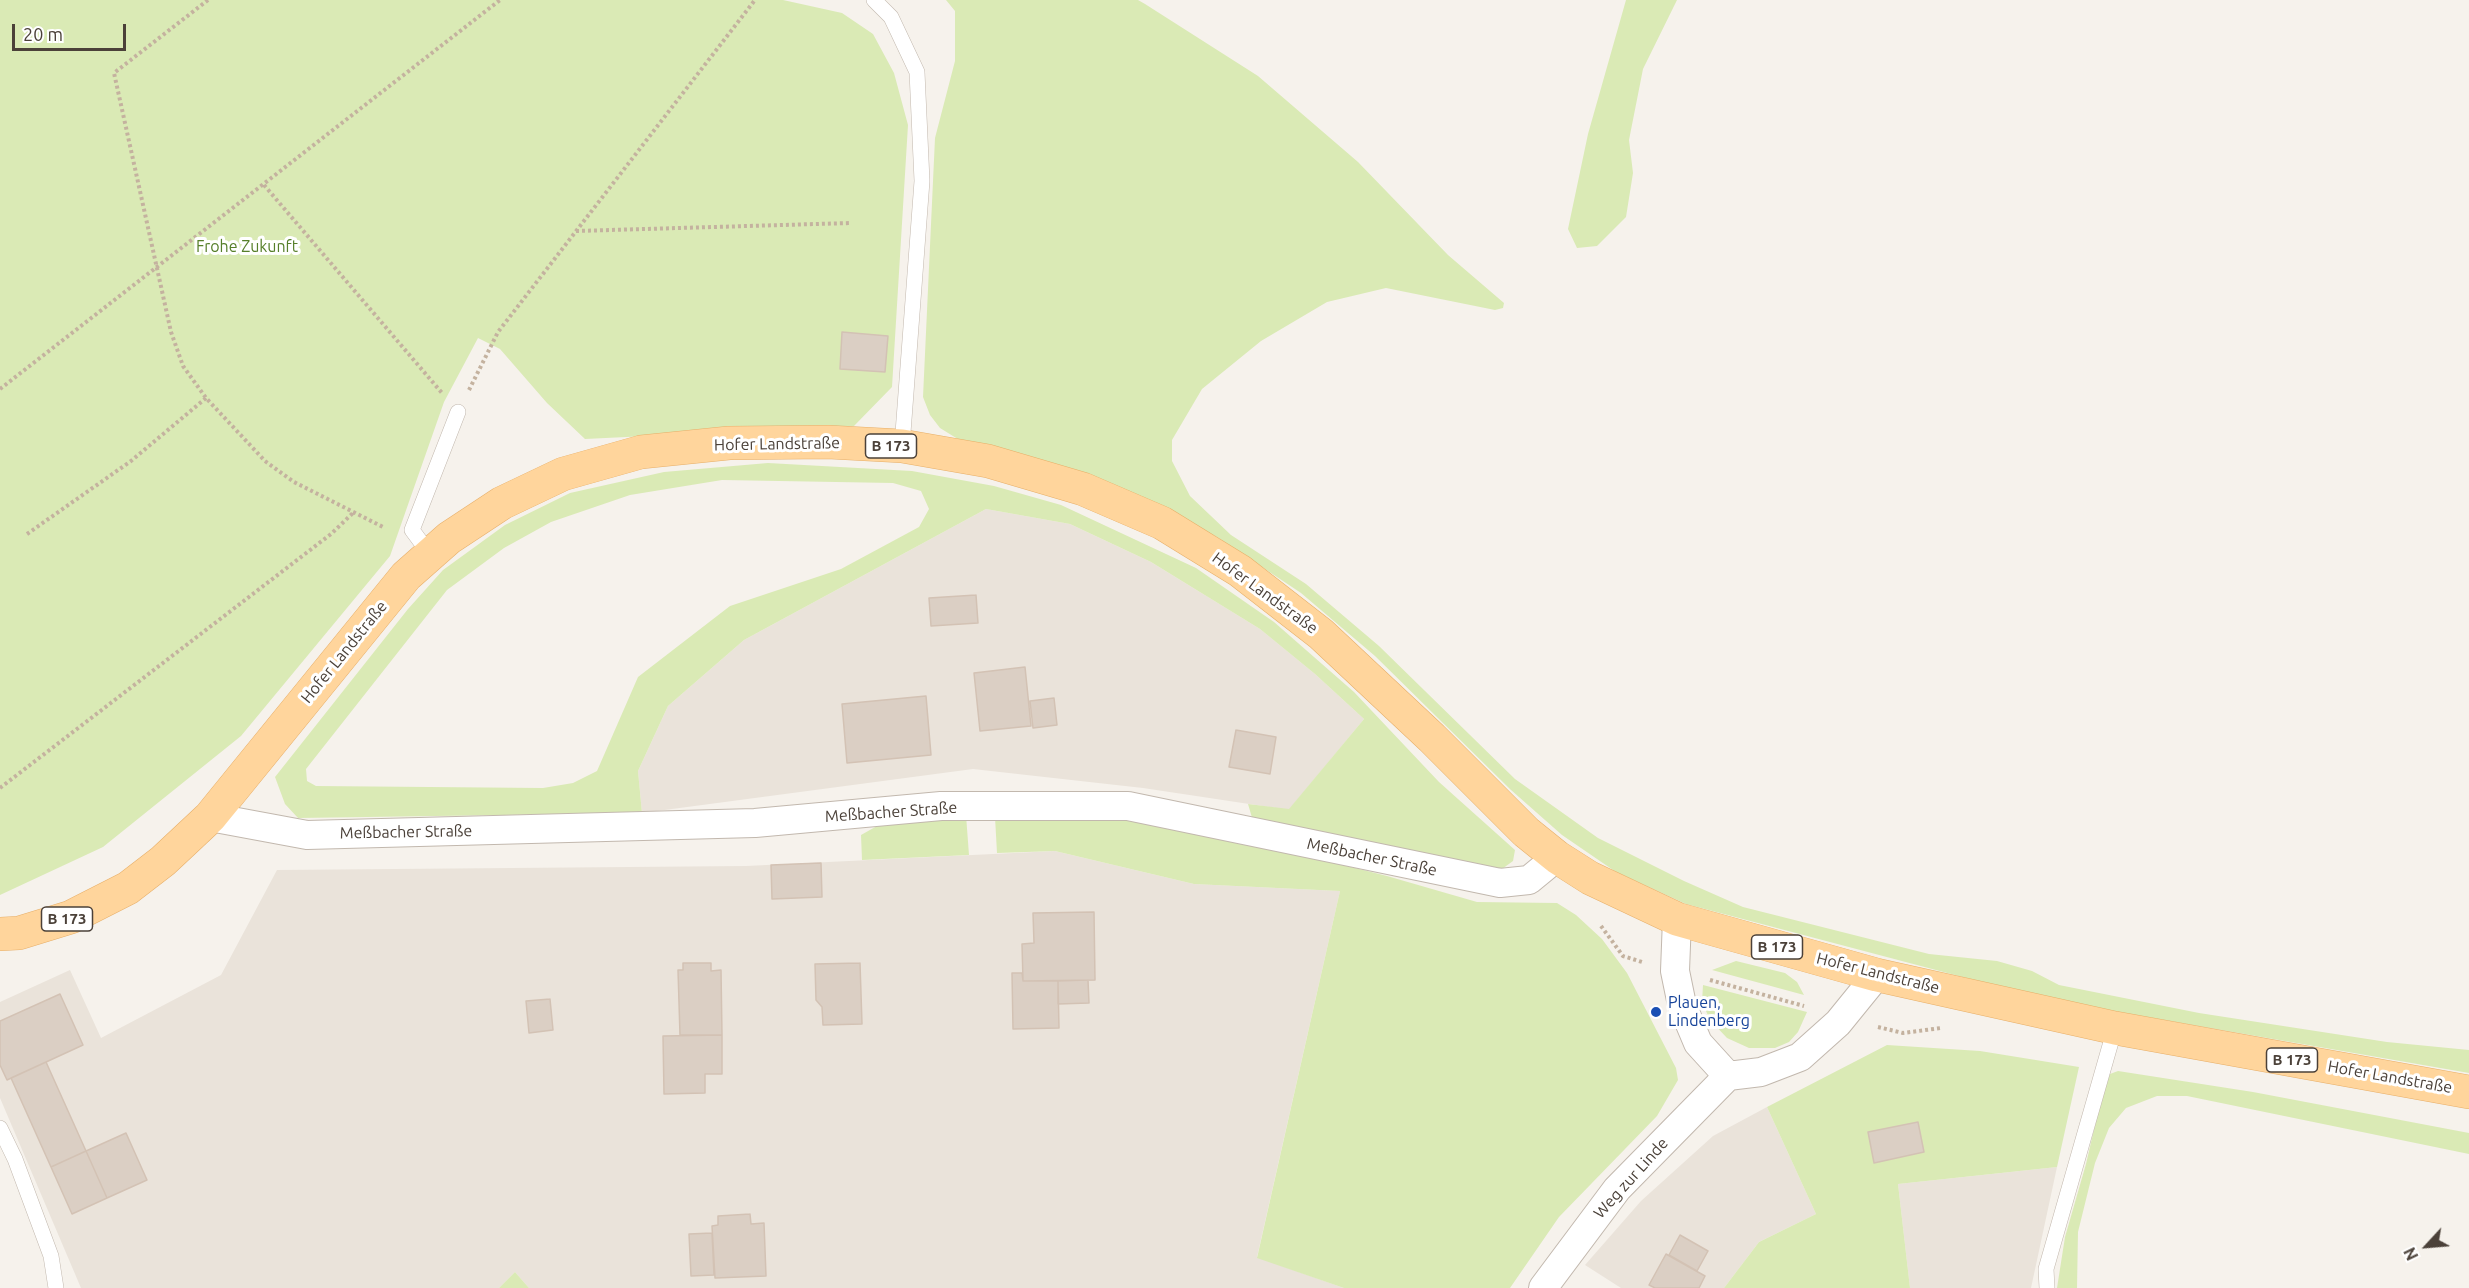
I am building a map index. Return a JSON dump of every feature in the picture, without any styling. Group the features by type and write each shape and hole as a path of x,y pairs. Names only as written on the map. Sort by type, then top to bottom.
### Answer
{"main road":[{"name":"Hofer Landstraße","path":"0,934 19,933 71,917 128,888 163,861 210,817 406,576 421,542 563,474 641,452 729,443 828,442 902,446 988,461 1083,489 1162,523 1240,570 1321,634 1432,738 1526,832 1557,857 1590,878 1677,919 1877,975 2115,1028 2469,1092"}],"street":[{"name":"Meßbacher Straße","path":"210,817 307,835 755,823 941,806 1128,806 1500,883 1529,880 1557,857"},
{"path":"1677,919 1675,971 1682,1005 1698,1043 1728,1076 1761,1072 1800,1057 1838,1023 1877,975"},
{"name":"Weg zur Linde","path":"1543,1288 1617,1189 1728,1076"}],"lane":[{"path":"874,0 891,17 917,72 922,181 902,446"},
{"path":"421,542 458,412"},
{"path":"2047,1288 2046,1269 2115,1028"},
{"path":"0,1128 15,1159 51,1256 56,1288"}],"path":[{"path":"208,0 114,73 159,268 171,333 183,366 206,398 265,461 294,482 385,528 421,542"},
{"path":"0,389 159,268 500,0"},
{"path":"264,185 458,412 498,332 755,0"},
{"path":"575,231 851,223"},
{"path":"27,534 131,461 206,398"},
{"path":"0,788 331,534 354,512"}],"shaded area":[{"path":"986,509 1070,524 1151,562 1260,629 1315,674 1364,719 1289,810 1143,788 973,769 642,813 638,771 668,706 744,640"},
{"path":"1055,851 1194,884 1340,891 1257,1257 1344,1288 529,1288 515,1272 499,1288 81,1288 0,1098 0,1002 70,970 101,1038 221,975 277,870 746,866"},
{"path":"1767,1107 1816,1214 1759,1242 1724,1288 1621,1288 1585,1265 1641,1201 1713,1136"},
{"path":"2057,1167 2031,1288 1910,1288 1898,1184"}],"green space":[{"name":"Frohe Zukunft","path":"0,0 783,0 842,13 873,34 894,73 908,125 892,387 854,426 585,439 547,403 500,349 478,338 444,402 390,556 241,736 103,847 0,895"},
{"path":"946,0 1138,0 1258,76 1358,162 1448,255 1504,303 1503,308 1495,310 1386,288 1327,302 1261,341 1202,389 1172,440 1172,461 1190,496 1231,535 1306,584 1379,646 1515,779 1598,838 1684,881 1743,907 1929,954 1997,961 2032,971 2059,985 2199,1013 2387,1042 2469,1050 2469,1073 2118,1012 1989,984 1686,904 1616,872 1562,835 1511,790 1375,656 1301,593 1217,537 1128,491 961,441 940,428 930,415 923,397 935,138 955,61 955,11"},
{"path":"1626,0 1677,0 1643,69 1629,140 1633,173 1626,217 1597,246 1577,248 1568,229 1588,134"},
{"path":"768,463 912,471 994,486 1061,505 1196,568 1274,622 1354,692 1439,782 1515,850 1513,861 1502,869 1253,821 1248,804 1289,809 1364,719 1315,674 1260,629 1151,562 1070,524 986,509 744,640 668,706 638,771 642,813 298,818 285,804 275,777 408,609 443,570 505,525 570,493 664,472","holes":["722,480 893,483 921,491 929,509 919,527 841,569 730,606 638,677 597,771 573,783 543,788 316,786 307,781 306,769 447,590 504,548 551,522 630,495"]},
{"path":"966,815 969,855 862,860 861,835 877,826"},
{"path":"1125,815 1208,831 1387,876 1477,902 1557,903 1576,915 1602,939 1627,973 1676,1068 1678,1080 1657,1116 1559,1217 1510,1288 1344,1288 1257,1258 1340,891 1194,884 1055,851 997,853 995,817"},
{"path":"1736,961 1785,973 1797,982 1804,995 1712,970"},
{"path":"1703,985 1807,1012 1798,1032 1789,1042 1775,1048 1749,1048 1727,1038 1710,1020 1702,1002"},
{"path":"1887,1045 1980,1051 2079,1067 2057,1167 1898,1184 1910,1288 1724,1288 1759,1242 1816,1214 1767,1107"},
{"path":"2118,1071 2253,1092 2469,1133 2469,1154 2187,1096 2157,1096 2126,1108 2109,1128 2095,1163 2078,1232 2077,1288 2057,1288 2065,1237 2086,1164 2105,1082 2110,1074"},
{"path":"515,1272 529,1288 499,1288"}],"building":[{"path":"842,332 888,336 885,372 840,369"},
{"path":"976,595 978,623 931,626 929,598"},
{"path":"1025,667 1031,726 980,731 974,673"},
{"path":"926,696 931,755 847,763 842,704"},
{"path":"1054,698 1057,725 1033,728 1030,701"},
{"path":"1236,730 1276,737 1270,774 1229,767"},
{"path":"821,863 822,897 772,899 771,865"},
{"path":"1094,912 1095,980 1023,981 1022,944 1034,943 1033,913"},
{"path":"683,963 711,963 711,971 721,970 722,1035 680,1035 678,970 683,970"},
{"path":"860,963 862,1024 823,1025 822,1007 816,1000 815,964"},
{"path":"1012,973 1022,973 1023,981 1058,981 1059,1028 1013,1029"},
{"path":"1088,980 1089,1003 1058,1004 1058,981"},
{"path":"60,994 83,1045 7,1080 0,1065 0,1021"},
{"path":"550,999 553,1030 529,1033 526,1001"},
{"path":"722,1035 722,1074 705,1074 705,1093 664,1094 663,1036"},
{"path":"46,1062 86,1151 51,1167 11,1078"},
{"path":"1918,1122 1924,1152 1874,1163 1868,1132"},
{"path":"126,1133 147,1180 107,1198 86,1151"},
{"path":"86,1151 107,1198 72,1214 51,1167"},
{"path":"750,1214 751,1224 764,1223 766,1276 715,1278 712,1226 718,1225 718,1216"},
{"path":"712,1233 714,1275 691,1276 689,1234"},
{"path":"1680,1235 1708,1251 1697,1271 1669,1255"},
{"path":"1666,1254 1705,1276 1699,1288 1655,1288 1649,1285"}],"place":[{"name":"Plauen, Lindenberg","path":"1656,1012"}]}
